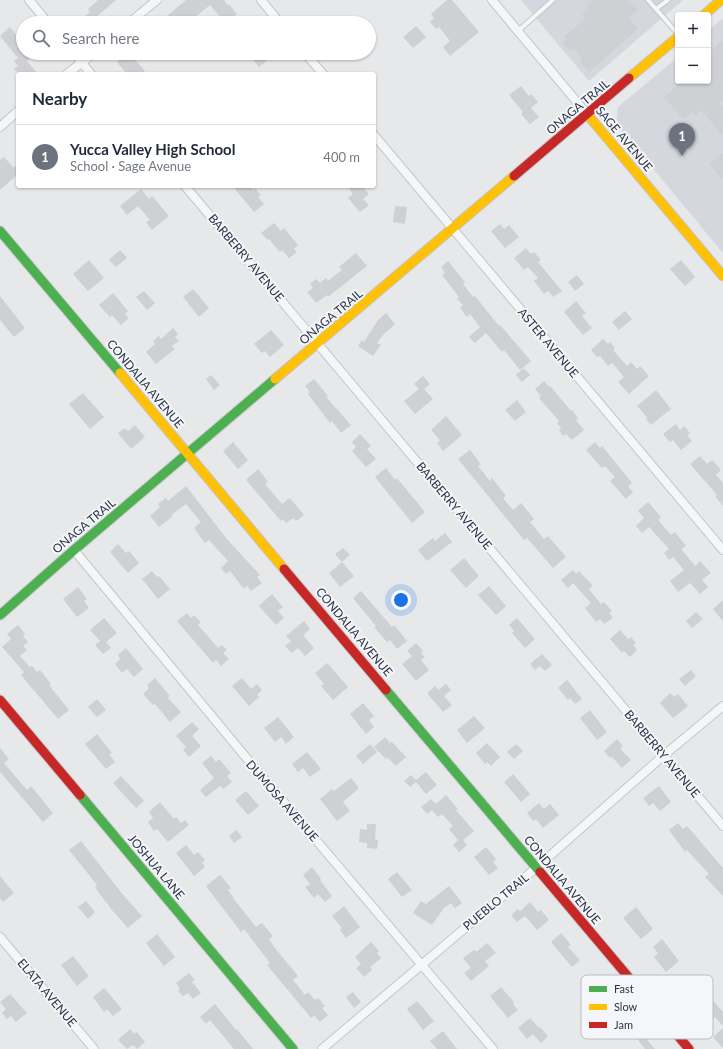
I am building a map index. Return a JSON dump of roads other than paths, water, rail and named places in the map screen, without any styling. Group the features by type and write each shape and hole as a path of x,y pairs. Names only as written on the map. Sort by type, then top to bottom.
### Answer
{"street":[{"path":"29,0 42,16"},
{"path":"138,16 157,0"},
{"path":"261,0 274,16"},
{"name":"SAGE AVENUE","path":"492,0 723,276"},
{"path":"707,12 721,0"},
{"name":"ONAGA TRAIL","path":"0,615 74,550 318,344 675,39"},
{"path":"80,60 89,72"},
{"path":"70,72 86,60"},
{"path":"311,60 321,72"},
{"path":"0,127 16,113"},
{"name":"ASTER AVENUE","path":"376,138 723,550"},
{"name":"BARBERRY AVENUE","path":"187,188 723,826"},
{"name":"CONDALIA AVENUE","path":"0,230 626,975"},
{"name":"DUMOSA AVENUE","path":"74,550 244,755 493,1049"},
{"name":"JOSHUA LANE","path":"0,700 293,1049"},
{"name":"PUEBLO TRAIL","path":"322,1049 536,868 723,706"},
{"name":"ELATA AVENUE","path":"0,937 94,1049"},
{"name":"CONDALIA AVENUE","path":"681,1039 689,1049"}],"lane":[{"path":"518,31 553,0"},
{"path":"648,0 675,32"},
{"path":"656,9 668,0"}],"place":[{"name":"Yucca Valley High School","path":"682,156"}]}
